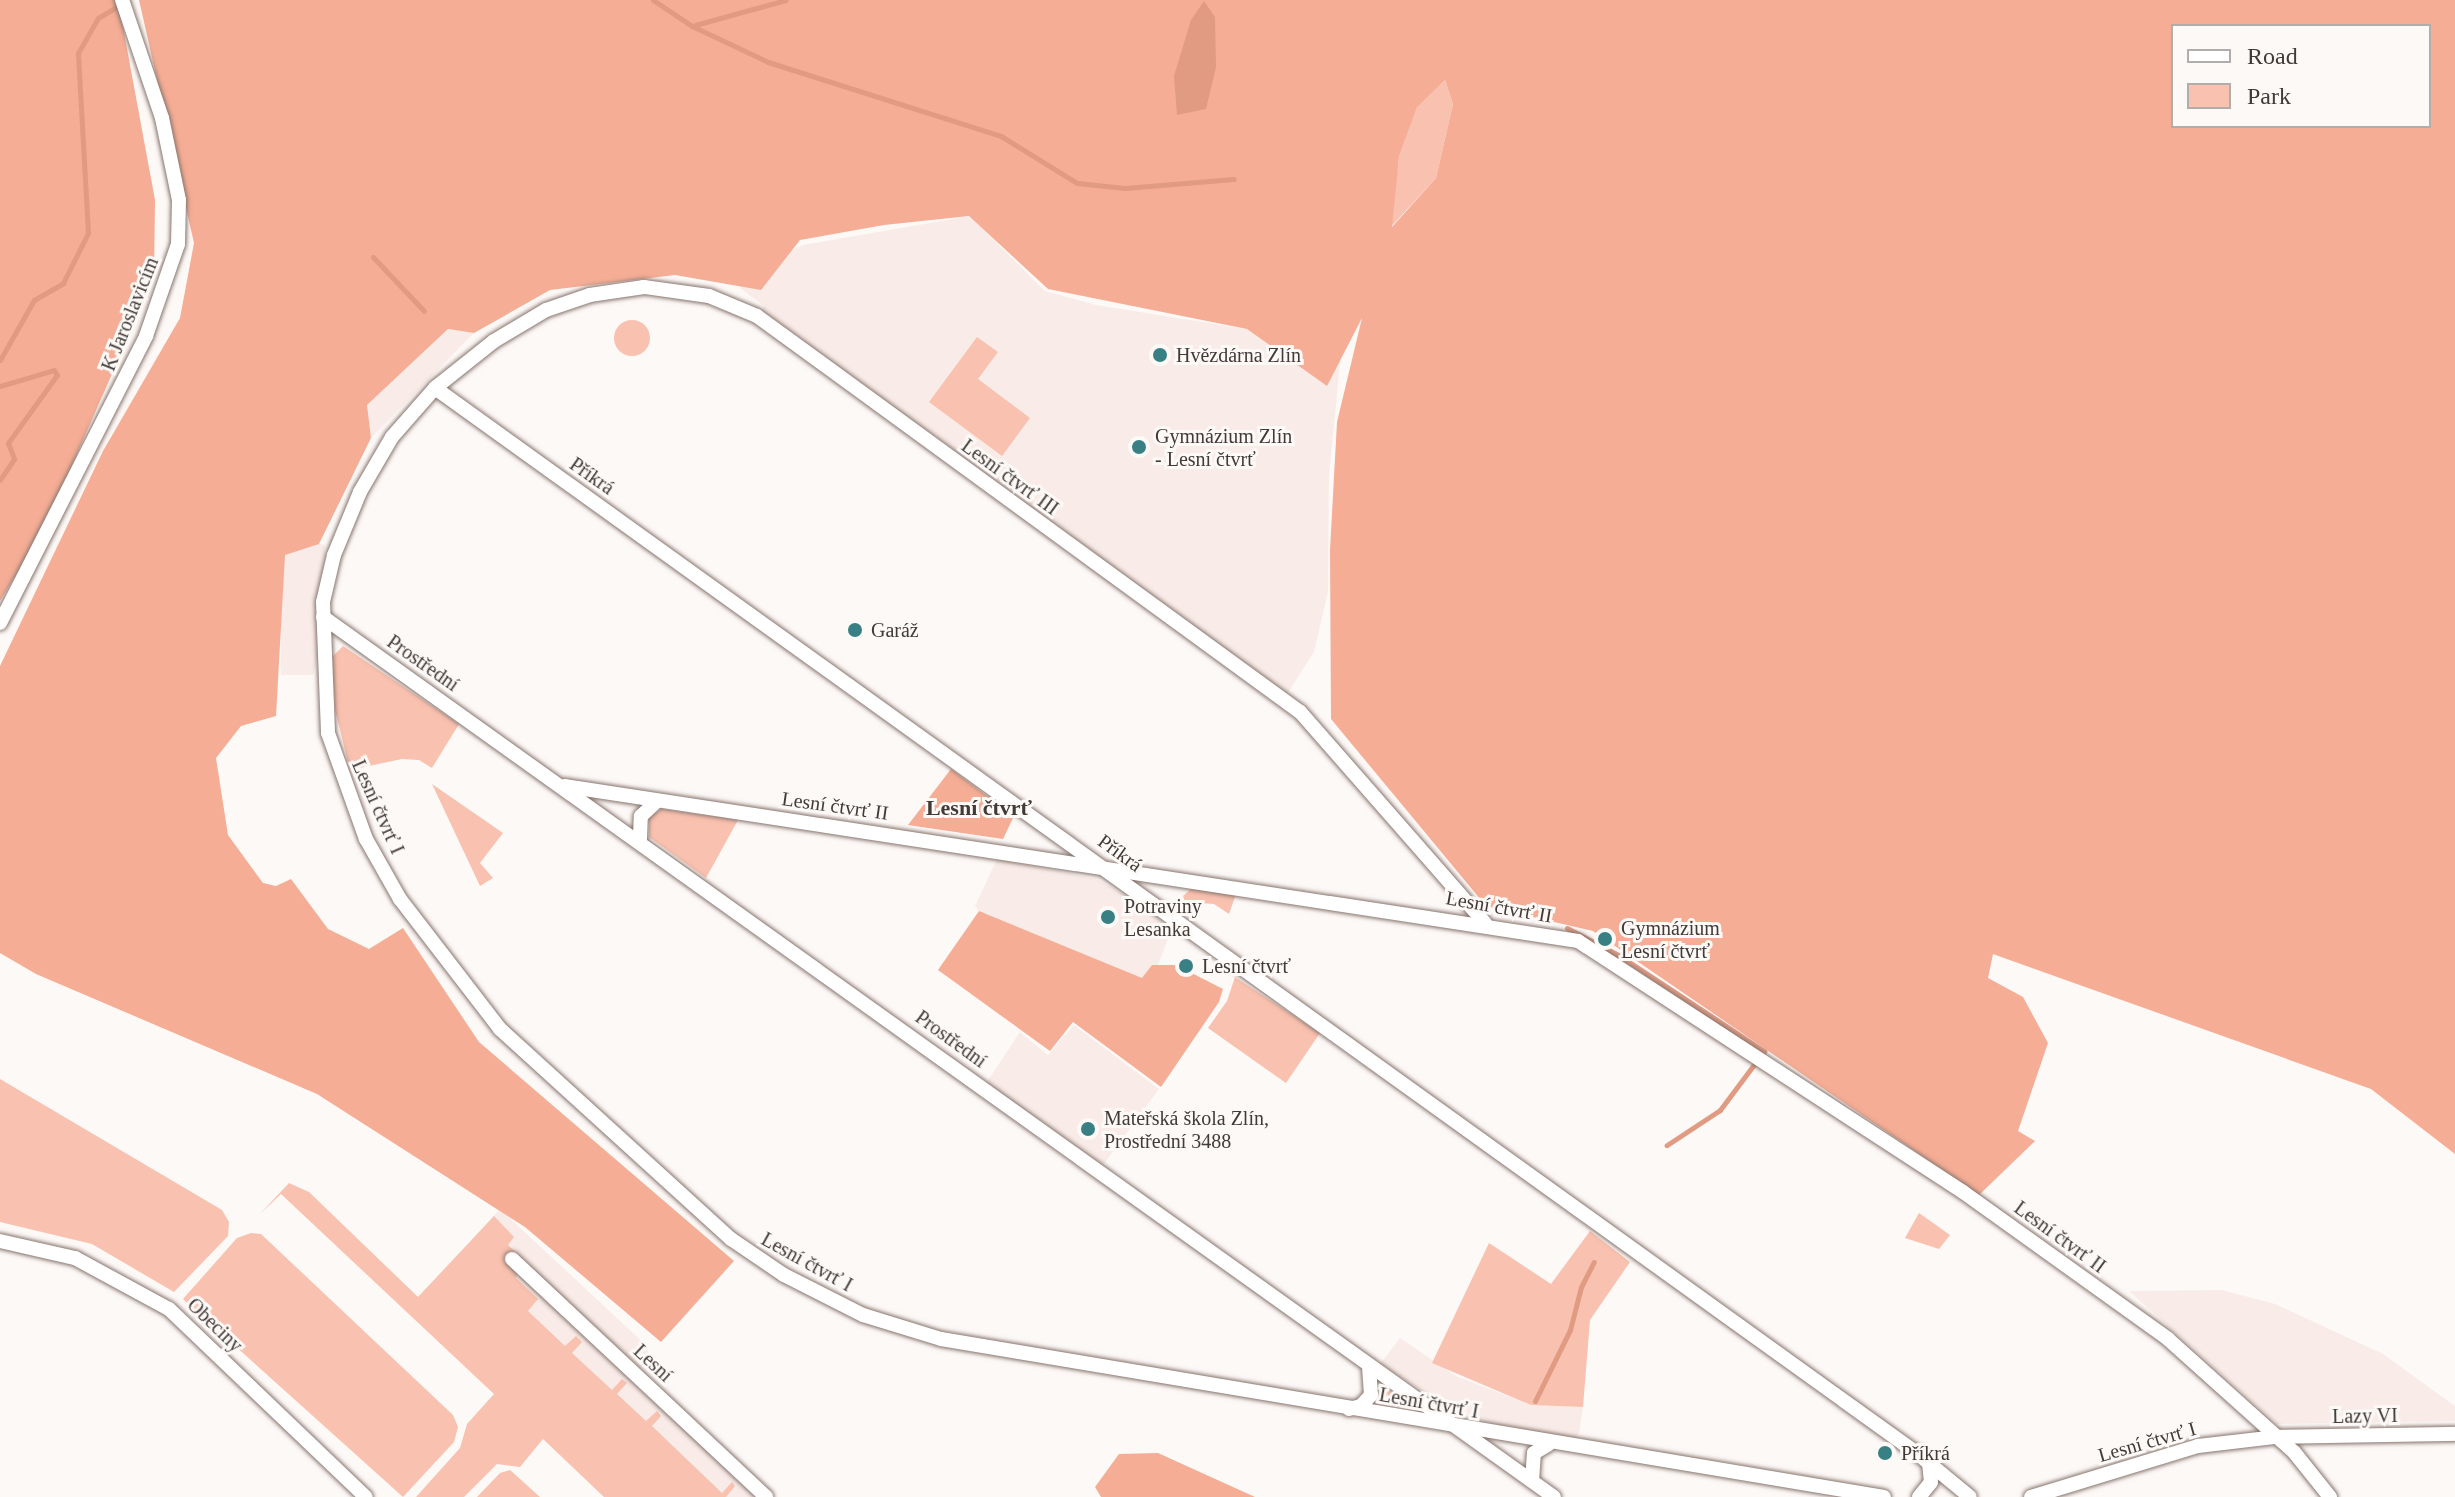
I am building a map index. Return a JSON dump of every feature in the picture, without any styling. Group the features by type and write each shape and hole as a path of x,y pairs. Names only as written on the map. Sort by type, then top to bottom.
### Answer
{"street":[{"name":"K Jaroslavicím","path":"0,623 146,336 170,279 178,244 179,200 162,118 122,0"},
{"name":"Lesní čtvrť III","path":"435,388 527,319 578,298 660,288 739,307 1300,712 1485,923"},
{"name":"Lesní čtvrť I","path":"435,388 387,444 360,492 334,555 323,617 326,716 341,777 366,839 419,928 500,1029 746,1251 837,1304 941,1339 1459,1429 1884,1497"},
{"name":"Příkrá","path":"435,388 1929,1462 1970,1497"},
{"name":"Prostřední","path":"323,617 640,839 1554,1497"},
{"name":"Lesní čtvrť II","path":"565,786 1485,923 1597,949 1963,1192 2168,1339 2276,1437 2330,1497"},
{"path":"640,839 641,816 657,801"},
{"name":"Obeciny","path":"0,1241 75,1258 169,1309 366,1497"},
{"name":"Lesní","path":"512,1259 766,1497"},
{"path":"1347,1409 1361,1406 1371,1395 1369,1364"},
{"name":"Lazy VI","path":"2276,1437 2455,1434"},
{"name":"Lesní čtvrť I","path":"2031,1497 2198,1446 2276,1437"},
{"path":"1532,1481 1534,1453 1550,1444"},
{"path":"1919,1497 1931,1482 1929,1462"}],"shaded area":[{"path":"0,0 118,0 155,200 154,278 44,529 0,601"},
{"path":"139,0 2455,0 2455,1154 2371,1089 1993,954 1988,978 2023,997 2048,1043 2018,1131 2035,1141 1979,1195 1593,931 1486,906 1331,719 1330,550 1337,422 1362,318 1327,386 1247,329 1048,289 969,216 884,225 800,240 761,290 675,275 550,290 474,333 448,329 367,405 371,438 319,544 285,555 276,716 241,726 216,758 228,835 263,883 276,886 291,879 328,929 369,949 403,928 479,1042 734,1261 661,1342 525,1227 317,1094 36,974 0,953 0,666 103,451 180,318 194,243","holes":["1445,80 1453,104 1436,178 1392,227 1399,157 1417,107"]},
{"path":"1204,1 1215,17 1216,67 1206,109 1177,115 1174,76 1191,20"},
{"name":"Gymnázium Zlín - Lesní čtvrť","path":"970,216 1045,291 1096,305 1247,329 1346,302 1329,476 1328,592 1314,652 1287,694 760,313 764,306 740,288 760,263 803,245"},
{"path":"448,329 474,333 371,438 367,405"},
{"path":"280,536 325,545 322,639 313,675 281,675"},
{"path":"951,769 1014,816 1003,839 908,825"},
{"path":"997,859 1096,879 1158,912 1169,936 1157,968 1142,978 979,911 975,906"},
{"path":"979,911 1142,978 1152,965 1176,965 1223,989 1219,1002 1161,1087 1073,1022 1050,1051 938,970"},
{"name":"Mateřská škola Zlín, Prostřední 3488","path":"1074,1025 1159,1089 1101,1168 985,1085 1020,1032 1048,1055"},
{"path":"500,1209 649,1348 641,1369 774,1497 705,1497 450,1264"},
{"path":"2222,1290 2275,1304 2383,1354 2455,1406 2455,1421 2277,1424 2129,1291"},
{"path":"1400,1338 1456,1376 1531,1405 1583,1407 1579,1434 1574,1438 1498,1427 1444,1404 1380,1364"},
{"path":"1158,1453 1255,1497 1101,1497 1095,1487 1119,1454"}],"green space":[{"path":"1445,80 1453,104 1436,178 1390,228 1399,157 1417,106"},
{"path":"632,320 645,325 650,338 645,351 632,356 619,351 614,338 619,325"},
{"path":"977,337 998,352 978,379 1030,418 1002,456 929,402"},
{"path":"343,646 459,724 432,768 419,760 402,759 350,770 335,710 332,657"},
{"path":"432,784 503,833 480,863 493,878 480,886"},
{"path":"662,809 738,820 706,878 649,837 649,817"},
{"path":"1192,888 1236,894 1229,914 1214,904 1185,902 1183,896"},
{"path":"1235,977 1320,1033 1286,1083 1208,1028 1227,1001"},
{"path":"0,1079 222,1210 229,1222 228,1236 174,1292 92,1244 0,1222"},
{"path":"289,1183 309,1192 418,1297 494,1216 514,1237 508,1245 523,1259 516,1278 538,1299 528,1311 565,1346 576,1336 582,1342 572,1353 612,1390 622,1379 627,1383 617,1394 646,1421 657,1411 661,1416 652,1426 722,1493 732,1482 735,1486 726,1497 604,1497 543,1439 520,1467 497,1464 464,1497 416,1497 460,1448 467,1424 494,1394 281,1194 260,1214"},
{"path":"1919,1213 1950,1235 1939,1249 1905,1238"},
{"path":"1590,1231 1630,1262 1590,1320 1583,1407 1531,1405 1432,1363 1489,1243 1551,1284"},
{"path":"251,1233 261,1234 453,1415 458,1427 454,1442 403,1497 183,1299 237,1238"},
{"path":"1387,1388 1415,1407 1416,1409 1382,1405"},
{"path":"510,1470 540,1497 477,1497 500,1473"}],"waterway":[{"path":"653,0 692,26 768,62 1001,136 1077,183 1125,188 1234,179"},
{"path":"695,25 786,0"},
{"path":"0,360 34,300 63,283 88,233 78,53 98,18 120,5"},
{"path":"373,257 424,311"},
{"path":"0,386 54,370 57,375 8,443 14,459 0,480"},
{"path":"1567,928 1620,956 1764,1051 1720,1110 1667,1145"},
{"path":"1535,1401 1570,1330 1581,1287 1594,1262"}],"place":[{"name":"Hvězdárna Zlín","path":"1160,355"},
{"name":"Gymnázium Zlín - Lesní čtvrť","path":"1139,447"},
{"name":"Garáž","path":"855,630"},
{"name":"Potraviny Lesanka","path":"1108,917"},
{"name":"Gymnázium Lesní čtvrť","path":"1605,939"},
{"name":"Lesní čtvrť","path":"1186,966"},
{"name":"Mateřská škola Zlín, Prostřední 3488","path":"1088,1129"},
{"name":"Příkrá","path":"1885,1453"}],"district":[{"name":"Lesní čtvrť","path":"979,808"}]}
